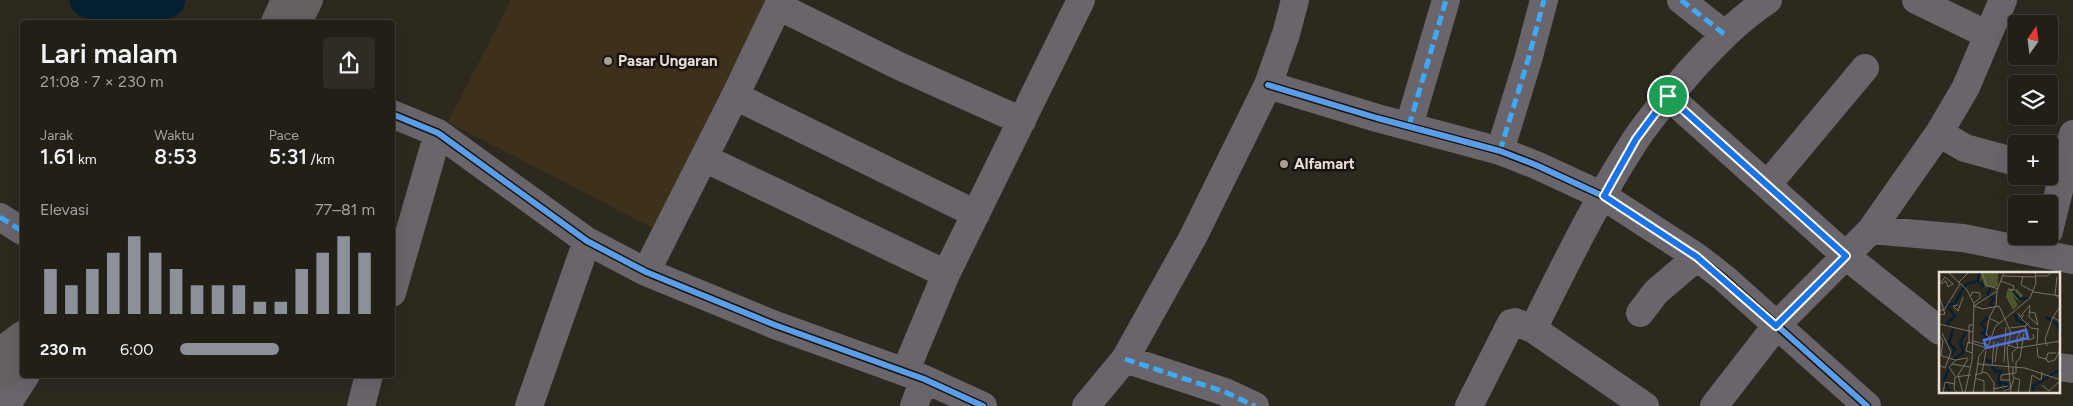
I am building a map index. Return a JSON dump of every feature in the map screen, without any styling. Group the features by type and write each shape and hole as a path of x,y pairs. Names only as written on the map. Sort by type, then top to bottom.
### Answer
{"highway":[{"path":"275,20 285,0"},
{"path":"299,20 309,0"}],"street":[{"path":"914,406 915,376 946,274 1081,0"},
{"path":"1086,406 1125,359 1193,237 1268,85 1286,34 1295,0"},
{"path":"1408,126 1446,0"},
{"path":"1500,151 1544,0"},
{"path":"1681,0 1724,34"},
{"path":"1533,329 1636,139 1668,96 1724,34 1768,0"},
{"path":"1916,0 1988,35"},
{"path":"1714,406 1776,326 1871,230 1939,133 1966,87 2003,0"},
{"path":"646,272 735,96 779,3 899,66 1022,121"},
{"path":"1768,184 1866,68"},
{"path":"1268,85 1328,104 1500,151 1604,196 1697,257 1867,406"},
{"path":"735,96 976,214"},
{"path":"1668,96 1846,256 1939,330"},
{"path":"395,115 438,133 587,241 646,272 775,325 915,376 983,406"},
{"path":"395,284 438,133"},
{"path":"1939,133 1965,148 2008,160"},
{"path":"2058,167 2073,134"},
{"path":"704,158 946,274"},
{"path":"2044,249 2054,185"},
{"path":"0,217 20,230"},
{"path":"1871,230 1963,238 2044,249 2073,260"},
{"path":"529,406 587,241"},
{"path":"1640,313 1656,292 1697,257"},
{"path":"1469,406 1511,323 1514,322 1533,329 1645,406"},
{"path":"1125,359 1225,392 1255,406"},
{"path":"2060,367 2073,369"},
{"path":"6,406 24,378"},
{"path":"361,406 369,378"}],"shaded area":[{"name":"Pasar Ungaran","path":"511,0 767,0 653,228 448,122"}],"waterway":[{"path":"87,0 135,15 168,0"}],"marked path":[{"path":"1409,126 1446,0"},
{"path":"1500,151 1544,0"},
{"path":"1681,0 1724,34"},
{"path":"0,217 20,230"},
{"path":"1125,359 1225,392 1255,406"}],"cycle path":[{"path":"1268,85 1377,118 1500,151 1536,165 1603,196 1697,257 1724,278 1867,406"},
{"path":"395,115 438,133 587,241 646,272 775,325 924,379 983,406"}],"place":[{"name":"Pasar Ungaran","path":"608,61"},
{"name":"Alfamart","path":"1284,164"}],"route":[{"path":"1668,96 1846,256 1776,326 1724,278 1697,257 1604,196 1636,139 1668,96"}]}
